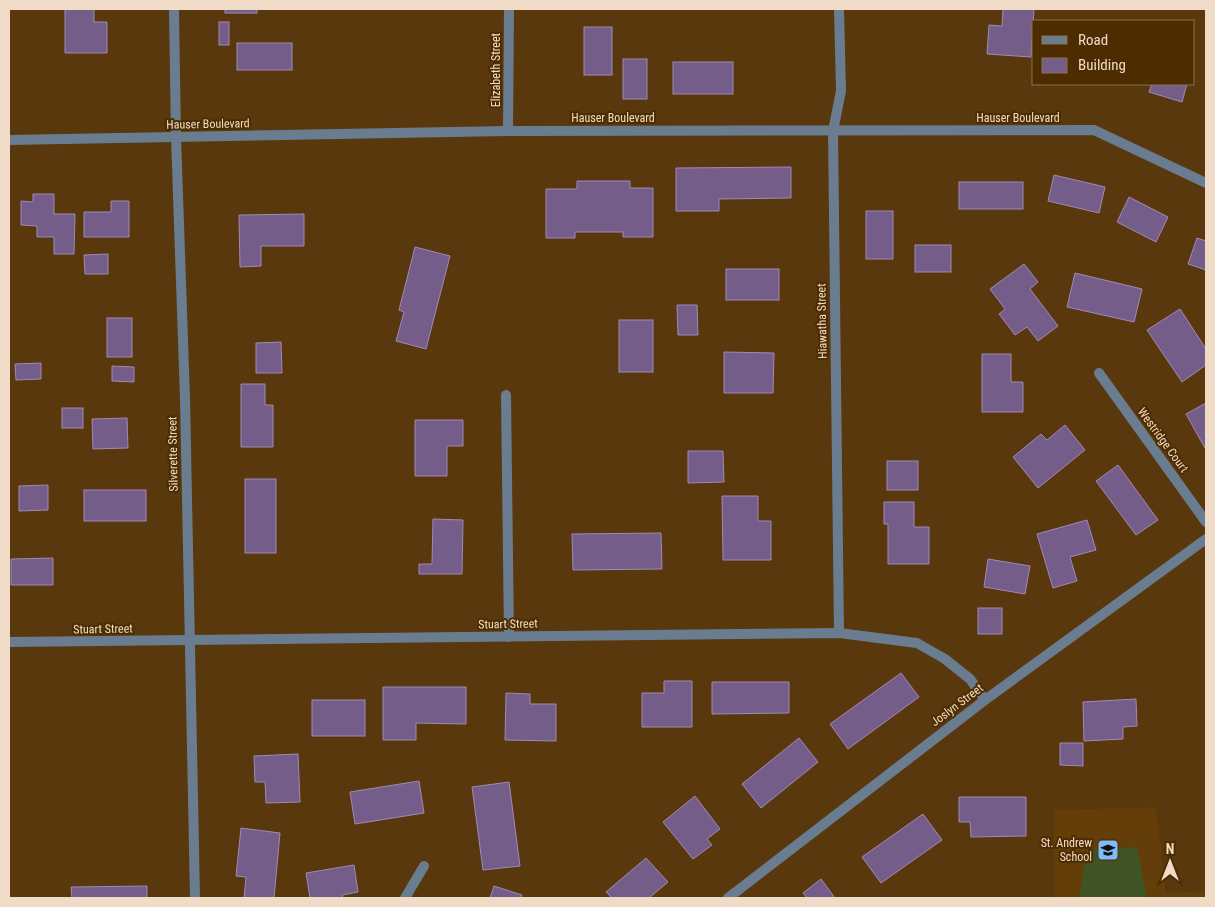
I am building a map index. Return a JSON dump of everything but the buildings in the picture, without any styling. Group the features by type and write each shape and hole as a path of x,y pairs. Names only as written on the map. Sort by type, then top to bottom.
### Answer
{"street":[{"name":"Silverette Street","path":"174,9 176,137 185,398 195,898"},
{"name":"Elizabeth Street","path":"508,131 509,9"},
{"name":"Hiawatha Street","path":"838,633 833,131 841,91 839,9"},
{"name":"Hauser Boulevard","path":"9,140 508,131 1094,130 1206,183"},
{"name":"Westridge Court","path":"1099,373 1206,522"},
{"path":"506,395 508,637"},
{"name":"Joslyn Street","path":"728,898 985,700 1206,539"},
{"name":"Stuart Street","path":"9,642 838,633 917,643 945,659 970,679 985,700"},
{"path":"405,898 424,866"}],"shaded area":[{"name":"St. Andrew School","path":"1156,807 1166,893 1206,891 1206,898 1054,898 1054,810"}],"green space":[{"path":"1137,847 1147,898 1079,898 1087,850"}],"place":[{"name":"St. Andrew School","path":"1108,850"}]}
